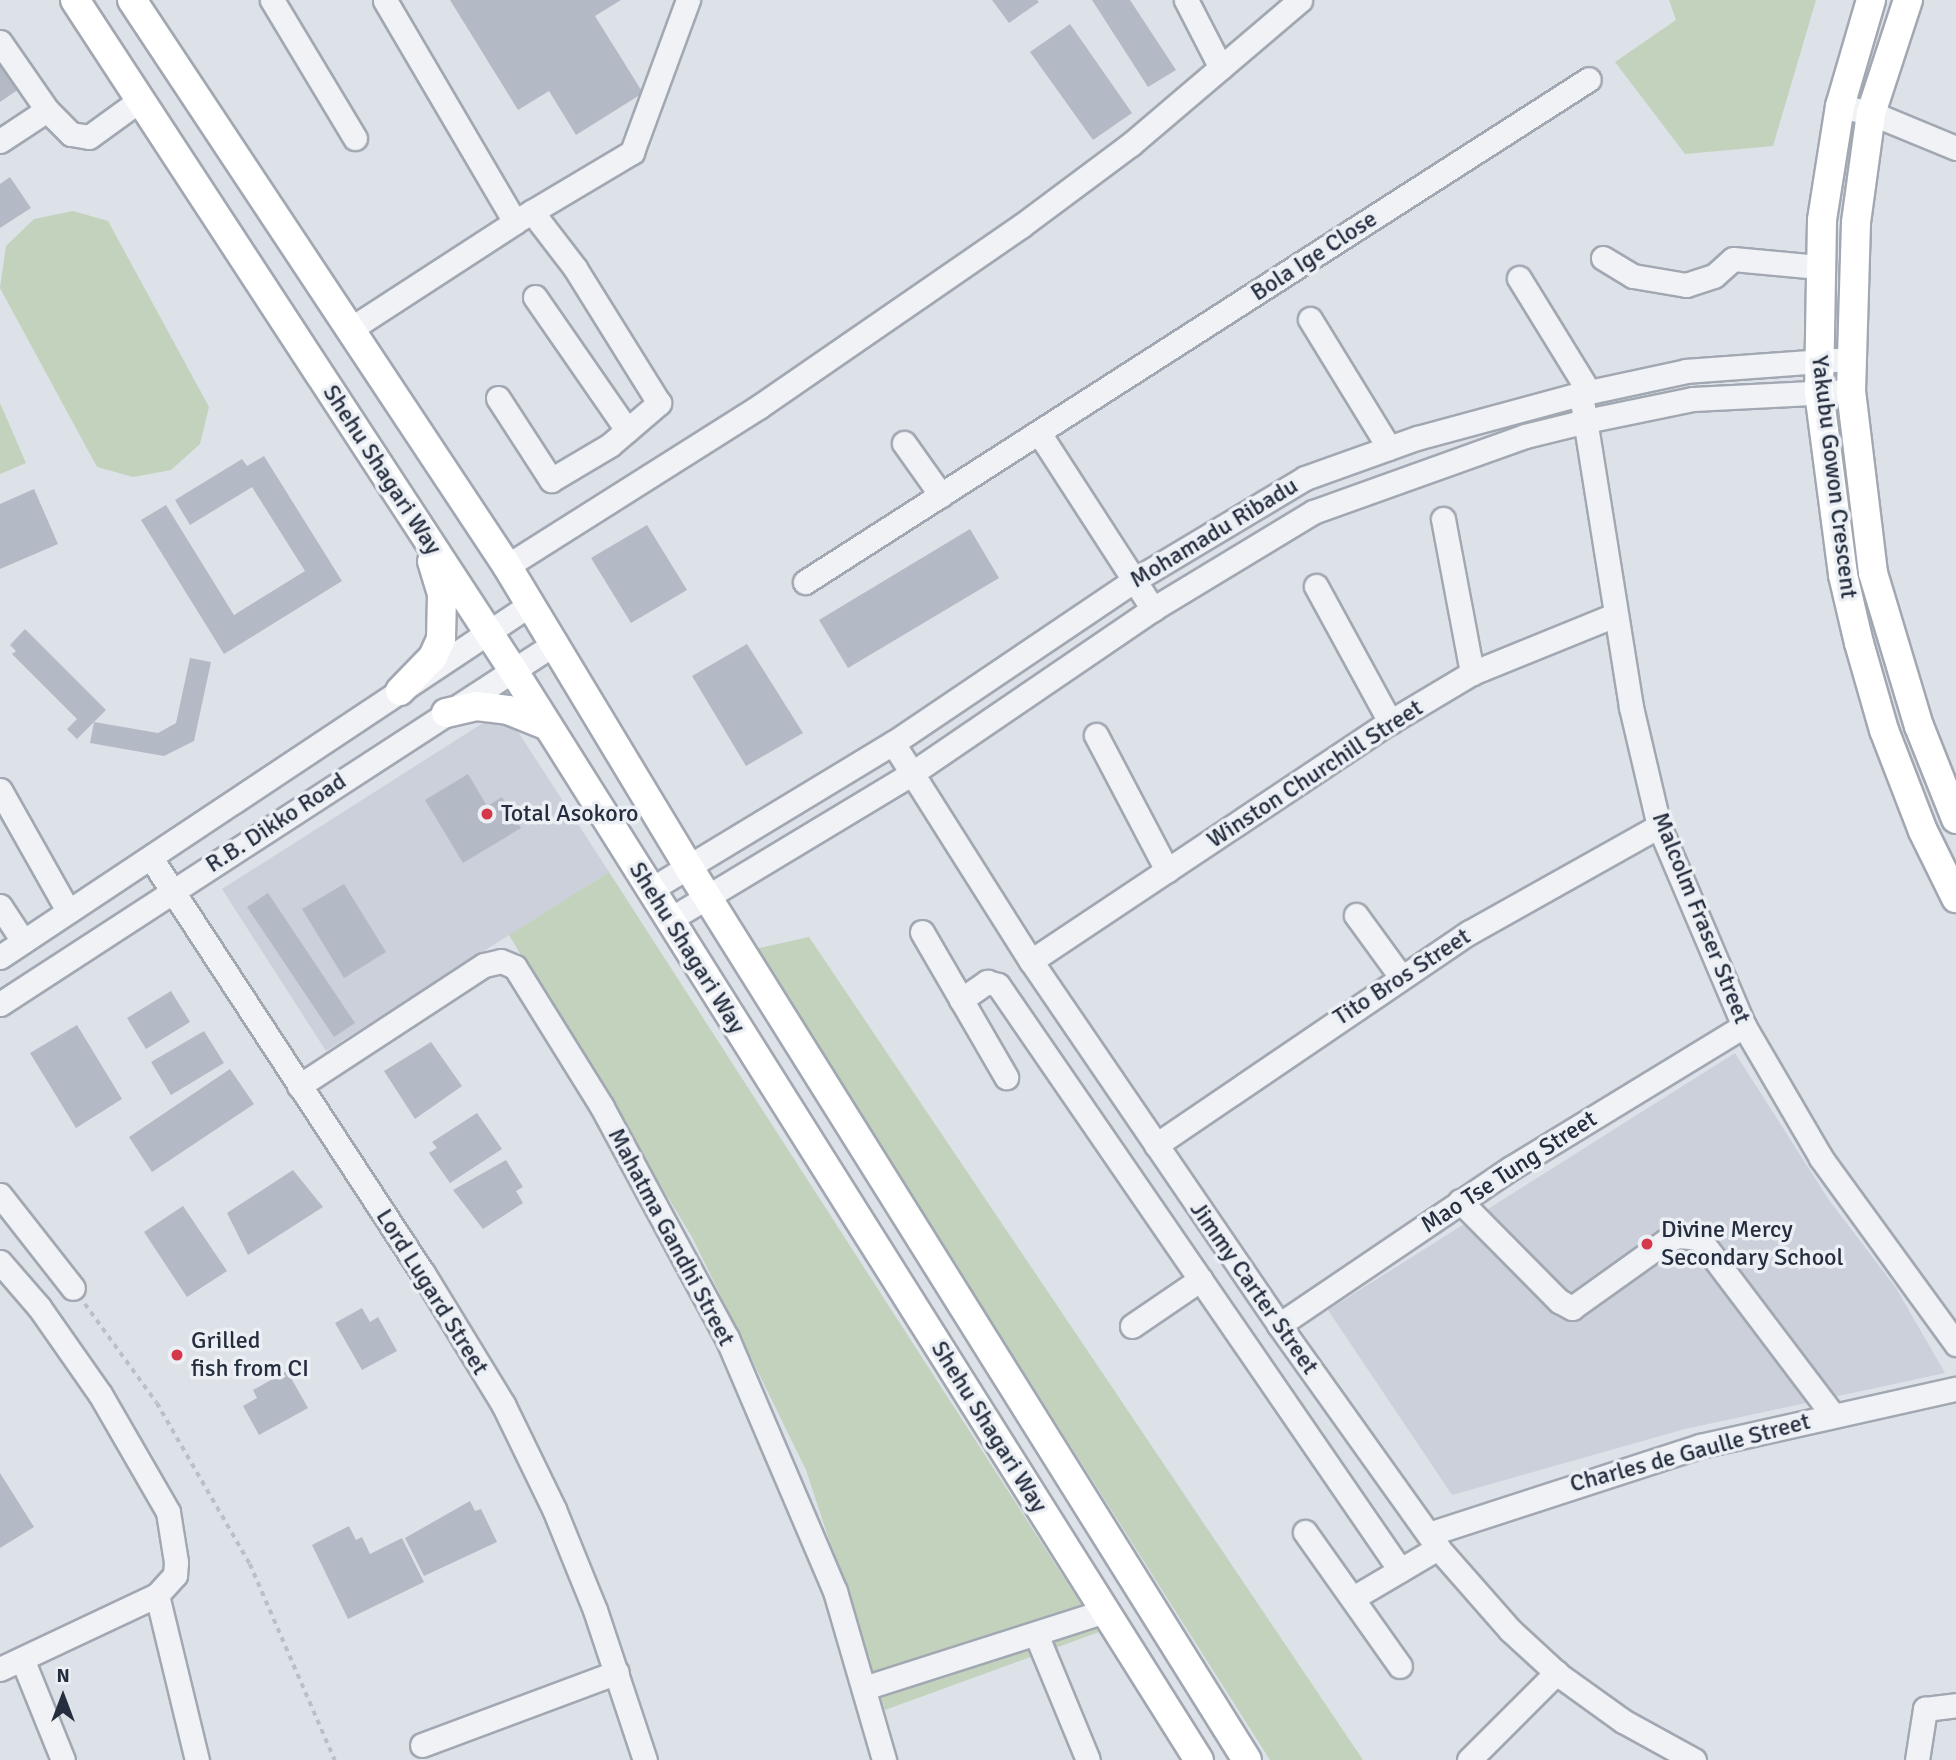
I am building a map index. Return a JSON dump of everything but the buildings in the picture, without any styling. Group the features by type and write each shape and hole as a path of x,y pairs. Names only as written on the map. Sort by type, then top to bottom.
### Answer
{"main road":[{"name":"Shehu Shagari Way","path":"75,0 513,670 1199,1760"},
{"name":"Shehu Shagari Way","path":"132,0 507,566 708,899 1247,1760"},
{"name":"Yakubu Gowon Crescent","path":"1871,0 1840,106 1819,267 1819,391 1843,575 1859,643 1884,730 1923,831 1956,898"},
{"name":"Yakubu Gowon Crescent","path":"1908,0 1871,113 1856,223 1851,391 1873,573 1919,726 1956,819"},
{"path":"400,691 433,657 444,624 442,594 425,536"},
{"path":"446,713 477,706 508,710 548,726"}],"street":[{"path":"271,0 355,138"},
{"path":"385,0 523,217 582,279 659,403 627,430 551,480 498,398"},
{"path":"349,330 523,217 632,152 688,0"},
{"path":"1186,0 1222,68"},
{"path":"507,566 760,406 1021,226 1222,68 1300,0"},
{"path":"0,42 47,110 71,134 83,138 140,100"},
{"name":"Bola Ige Close","path":"805,582 1590,79"},
{"path":"1840,106 1871,113 1956,148"},
{"path":"0,141 47,110"},
{"path":"1603,258 1633,276 1686,285 1714,276 1733,259 1819,267"},
{"name":"Malcolm Fraser Street","path":"1519,278 1585,393 1586,421 1630,707 1659,827 1744,1026 1821,1158 1956,1344"},
{"path":"536,297 627,430"},
{"path":"1310,319 1390,448"},
{"name":"Mohamadu Ribadu","path":"650,890 893,743 1133,581 1305,478 1390,448 1585,393 1686,371 1817,358 1850,359"},
{"name":"Mohamadu Ribadu","path":"669,920 708,899 911,774 1153,609 1313,512 1525,436 1586,421 1693,399 1851,391"},
{"path":"1039,433 1153,609"},
{"path":"904,443 941,495"},
{"path":"1443,519 1472,673"},
{"path":"1316,586 1390,722"},
{"name":"R.B. Dikko Road","path":"0,957 68,909 151,858 531,604"},
{"name":"Winston Churchill Street","path":"1031,961 1390,722 1472,673 1615,615"},
{"name":"R.B. Dikko Road","path":"0,1004 554,644"},
{"path":"1096,735 1167,870"},
{"name":"Jimmy Carter Street","path":"893,743 1031,961 1279,1325 1433,1541 1510,1630 1557,1672 1623,1721 1694,1760"},
{"path":"0,790 68,909"},
{"name":"Tito Bros Street","path":"1156,1145 1401,977 1527,898 1659,827"},
{"name":"Lord Lugard Street","path":"151,858 174,889 299,1086 423,1273 503,1404 554,1509 617,1672 645,1760"},
{"path":"0,906 23,942"},
{"path":"1356,915 1401,977"},
{"path":"922,932 1006,1077"},
{"name":"Mahatma Gandhi Street","path":"299,1086 484,965 501,961 515,967 602,1107 727,1338 835,1591 884,1760"},
{"path":"961,1000 987,982 998,985 1401,1570"},
{"name":"Mao Tse Tung Street","path":"1279,1325 1460,1201 1744,1026"},
{"path":"0,1195 73,1288"},
{"path":"1460,1201 1559,1301 1572,1308 1667,1241 1678,1236 1699,1238 1833,1415"},
{"path":"0,1262 39,1307 100,1394 168,1512 175,1575 157,1595 23,1661 0,1669"},
{"path":"1132,1326 1201,1279"},
{"name":"Charles de Gaulle Street","path":"1353,1598 1401,1570 1433,1541 1625,1468 1833,1415 1956,1389"},
{"path":"1305,1532 1401,1666"},
{"path":"157,1595 197,1760"},
{"path":"864,1688 1105,1611"},
{"path":"1036,1634 1088,1760"},
{"path":"23,1661 63,1760"},
{"path":"422,1745 617,1672"},
{"path":"1469,1760 1557,1672"},
{"path":"1917,1760 1925,1709 1956,1705"}],"path":[{"path":"73,1288 157,1403 250,1564 335,1760"}],"shaded area":[{"path":"486,721 513,724 609,872 326,1051 222,889"},
{"name":"Divine Mercy Secondary School","path":"1735,1053 1829,1200 1896,1288 1945,1373 1685,1429 1452,1495 1328,1310"}],"green space":[{"path":"1669,0 1816,0 1773,146 1685,154 1615,62 1676,20"},
{"path":"73,211 108,221 209,407 200,444 171,470 133,477 97,467 0,288 6,246 34,219"},
{"path":"0,403 26,463 0,474"},
{"path":"609,872 1099,1632 885,1710 806,1470 692,1237 509,935"},
{"path":"809,937 1363,1760 1270,1760 755,949"}],"place":[{"name":"Total Asokoro","path":"487,814"},
{"name":"Divine Mercy Secondary School","path":"1647,1244"},
{"name":"Grilled fish from CI","path":"177,1355"}]}
